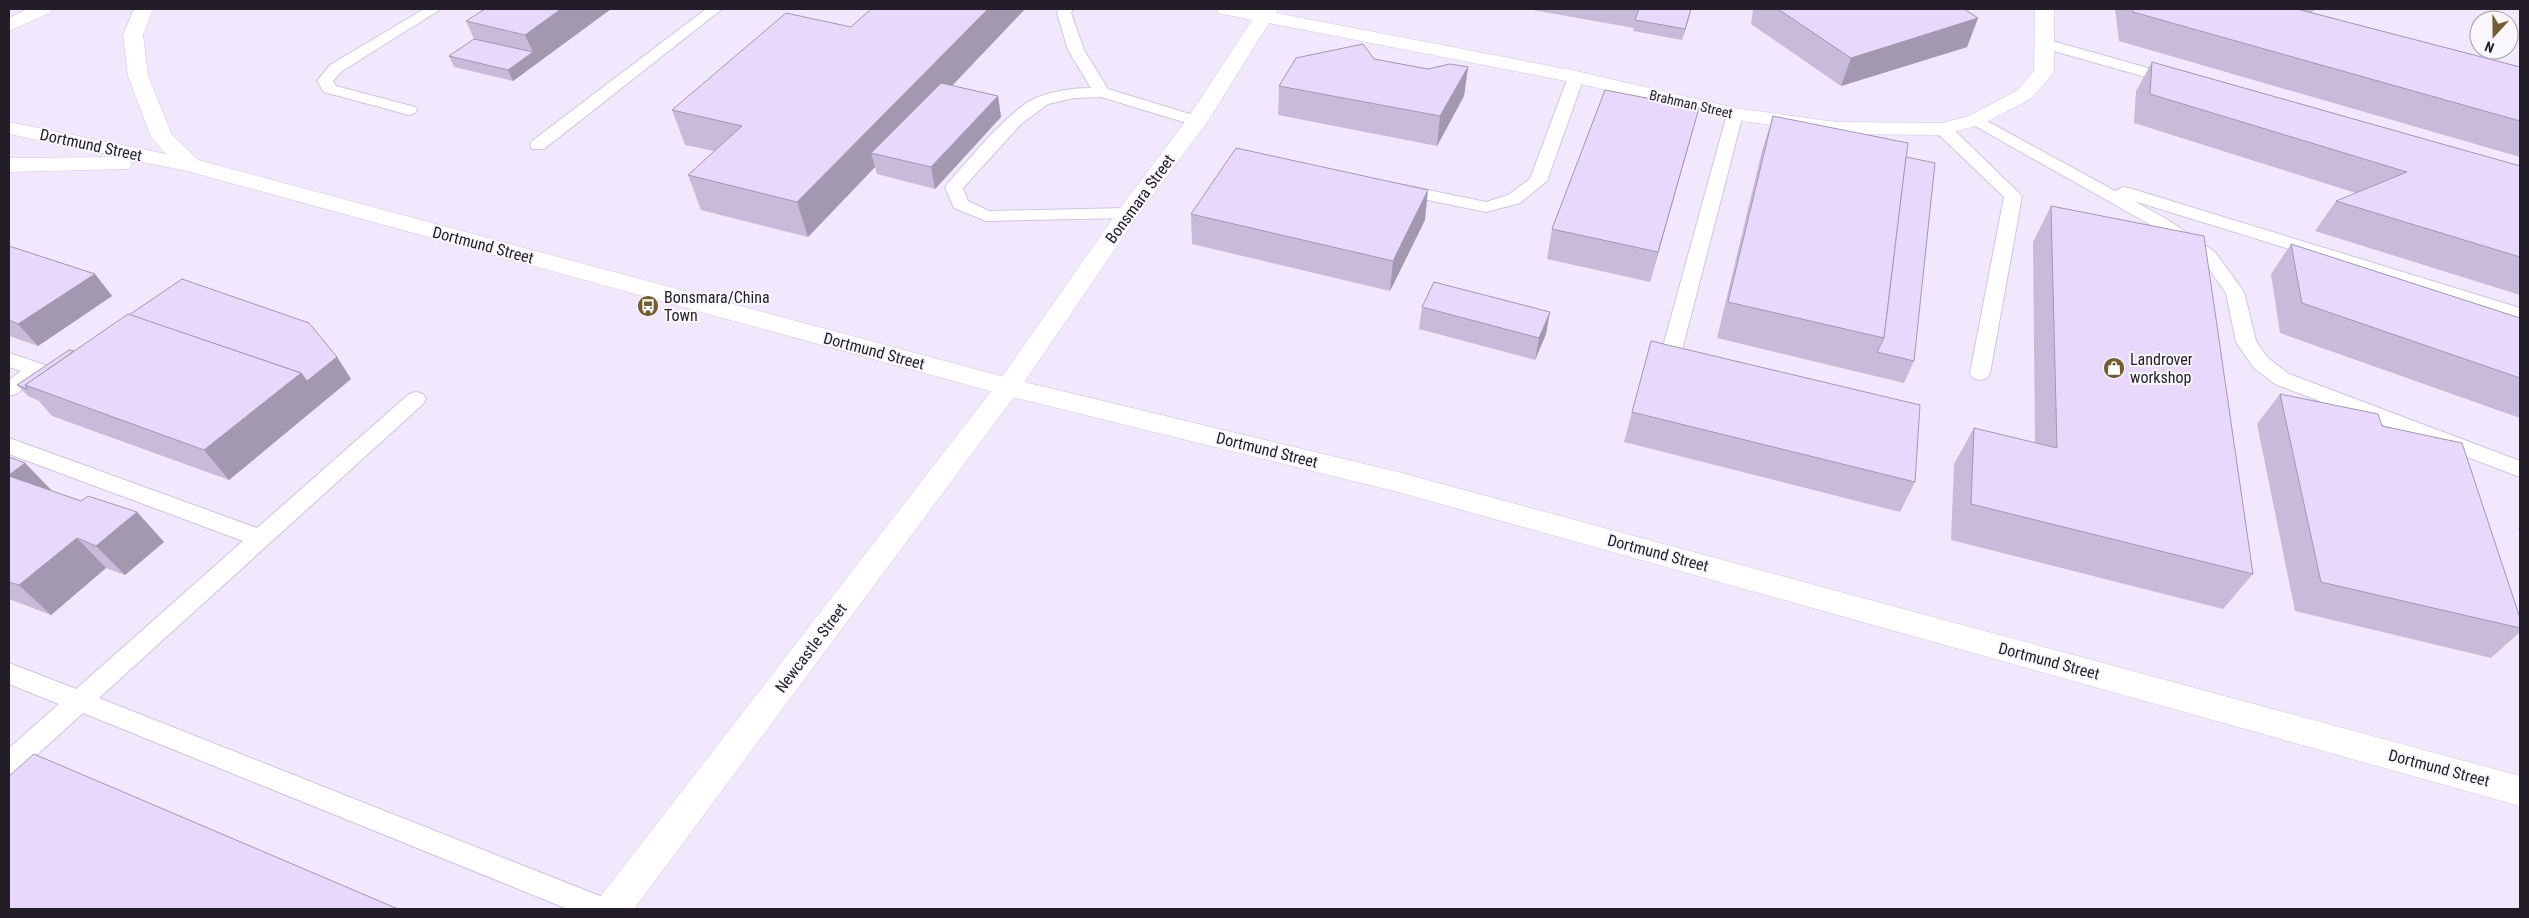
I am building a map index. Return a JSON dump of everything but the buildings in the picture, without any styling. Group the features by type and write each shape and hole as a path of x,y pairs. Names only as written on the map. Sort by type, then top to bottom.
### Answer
{"street":[{"path":"9,25 42,9"},
{"path":"143,9 133,35 138,76 162,137 190,165"},
{"name":"Brahman Street","path":"1225,9 1267,13 1576,77 1735,114 1836,128 1943,129 1976,120 2025,94 2044,72 2044,9"},
{"name":"Bonsmara Street","path":"1008,387 1128,213 1197,122 1267,13"},
{"name":"Dortmund Street","path":"9,128 190,165 1008,387 1398,482 2520,791"},
{"path":"9,165 66,162 190,165"},
{"name":"Newcastle Street","path":"613,909 1008,387"}],"lane":[{"path":"409,110 330,89 325,81 336,68 434,9"},
{"path":"538,145 715,9"},
{"path":"1066,9 1064,13 1076,50 1102,92"},
{"path":"2045,44 2188,84"},
{"path":"1381,185 1486,207 1514,199 1538,181 1576,77"},
{"path":"1128,213 986,216 960,204 954,187 1015,121 1042,101 1074,93 1102,92 1197,122"},
{"path":"1703,375 1685,370 1672,350 1735,114"},
{"path":"1976,120 2087,180 2162,224 2209,256 2235,292 2246,342 2261,363 2282,379 2520,469"},
{"path":"1943,129 2013,196 1980,373"},
{"path":"2087,180 2520,314"},
{"path":"9,360 38,370 9,390"},
{"path":"9,764 416,399"},
{"path":"9,446 260,538"},
{"path":"9,673 600,909"}],"shaded area":[{"path":"9,9 2520,9 2520,909 9,909"}],"place":[{"name":"Bonsmara/China Town","path":"648,306"},
{"name":"Landrover workshop","path":"2114,368"}]}
